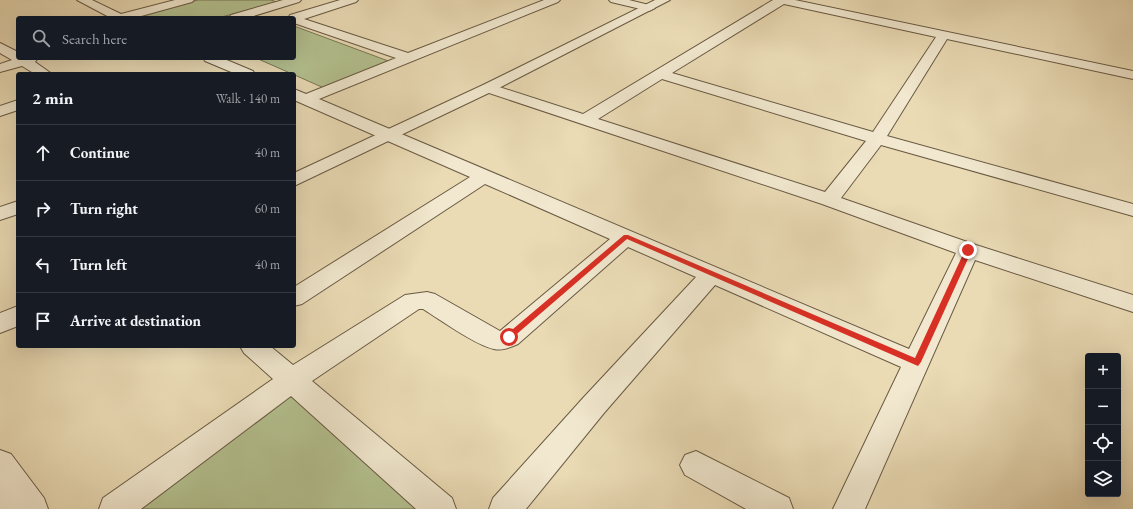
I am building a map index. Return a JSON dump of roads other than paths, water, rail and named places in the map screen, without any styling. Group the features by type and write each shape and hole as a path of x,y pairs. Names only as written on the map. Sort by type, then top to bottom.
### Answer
{"street":[{"path":"83,0 116,16"},
{"path":"128,16 188,0"},
{"path":"242,16 295,0"},
{"path":"296,18 352,0"},
{"path":"300,96 408,58 554,0"},
{"path":"615,0 649,8"},
{"path":"296,179 388,134 488,88 664,0"},
{"path":"584,120 781,0 1133,75"},
{"path":"265,9 284,16"},
{"path":"296,20 408,58"},
{"path":"829,200 877,139 944,35"},
{"path":"0,47 16,57"},
{"path":"20,60 41,72"},
{"path":"0,68 30,60"},
{"path":"215,60 243,72"},
{"path":"660,74 877,139 1133,210"},
{"path":"488,88 829,200 968,250 1133,304"},
{"path":"300,96 918,362"},
{"path":"0,111 16,106"},
{"path":"296,297 484,176"},
{"path":"0,214 16,208"},
{"path":"115,509 292,380 413,300 427,300 495,340 503,340 509,337 626,237"},
{"path":"849,509 918,362 968,250"},
{"path":"505,509 594,405 712,274"},
{"path":"0,324 16,316"},
{"path":"255,348 440,509"},
{"path":"0,464 18,504"},
{"path":"696,465 777,509"}]}
